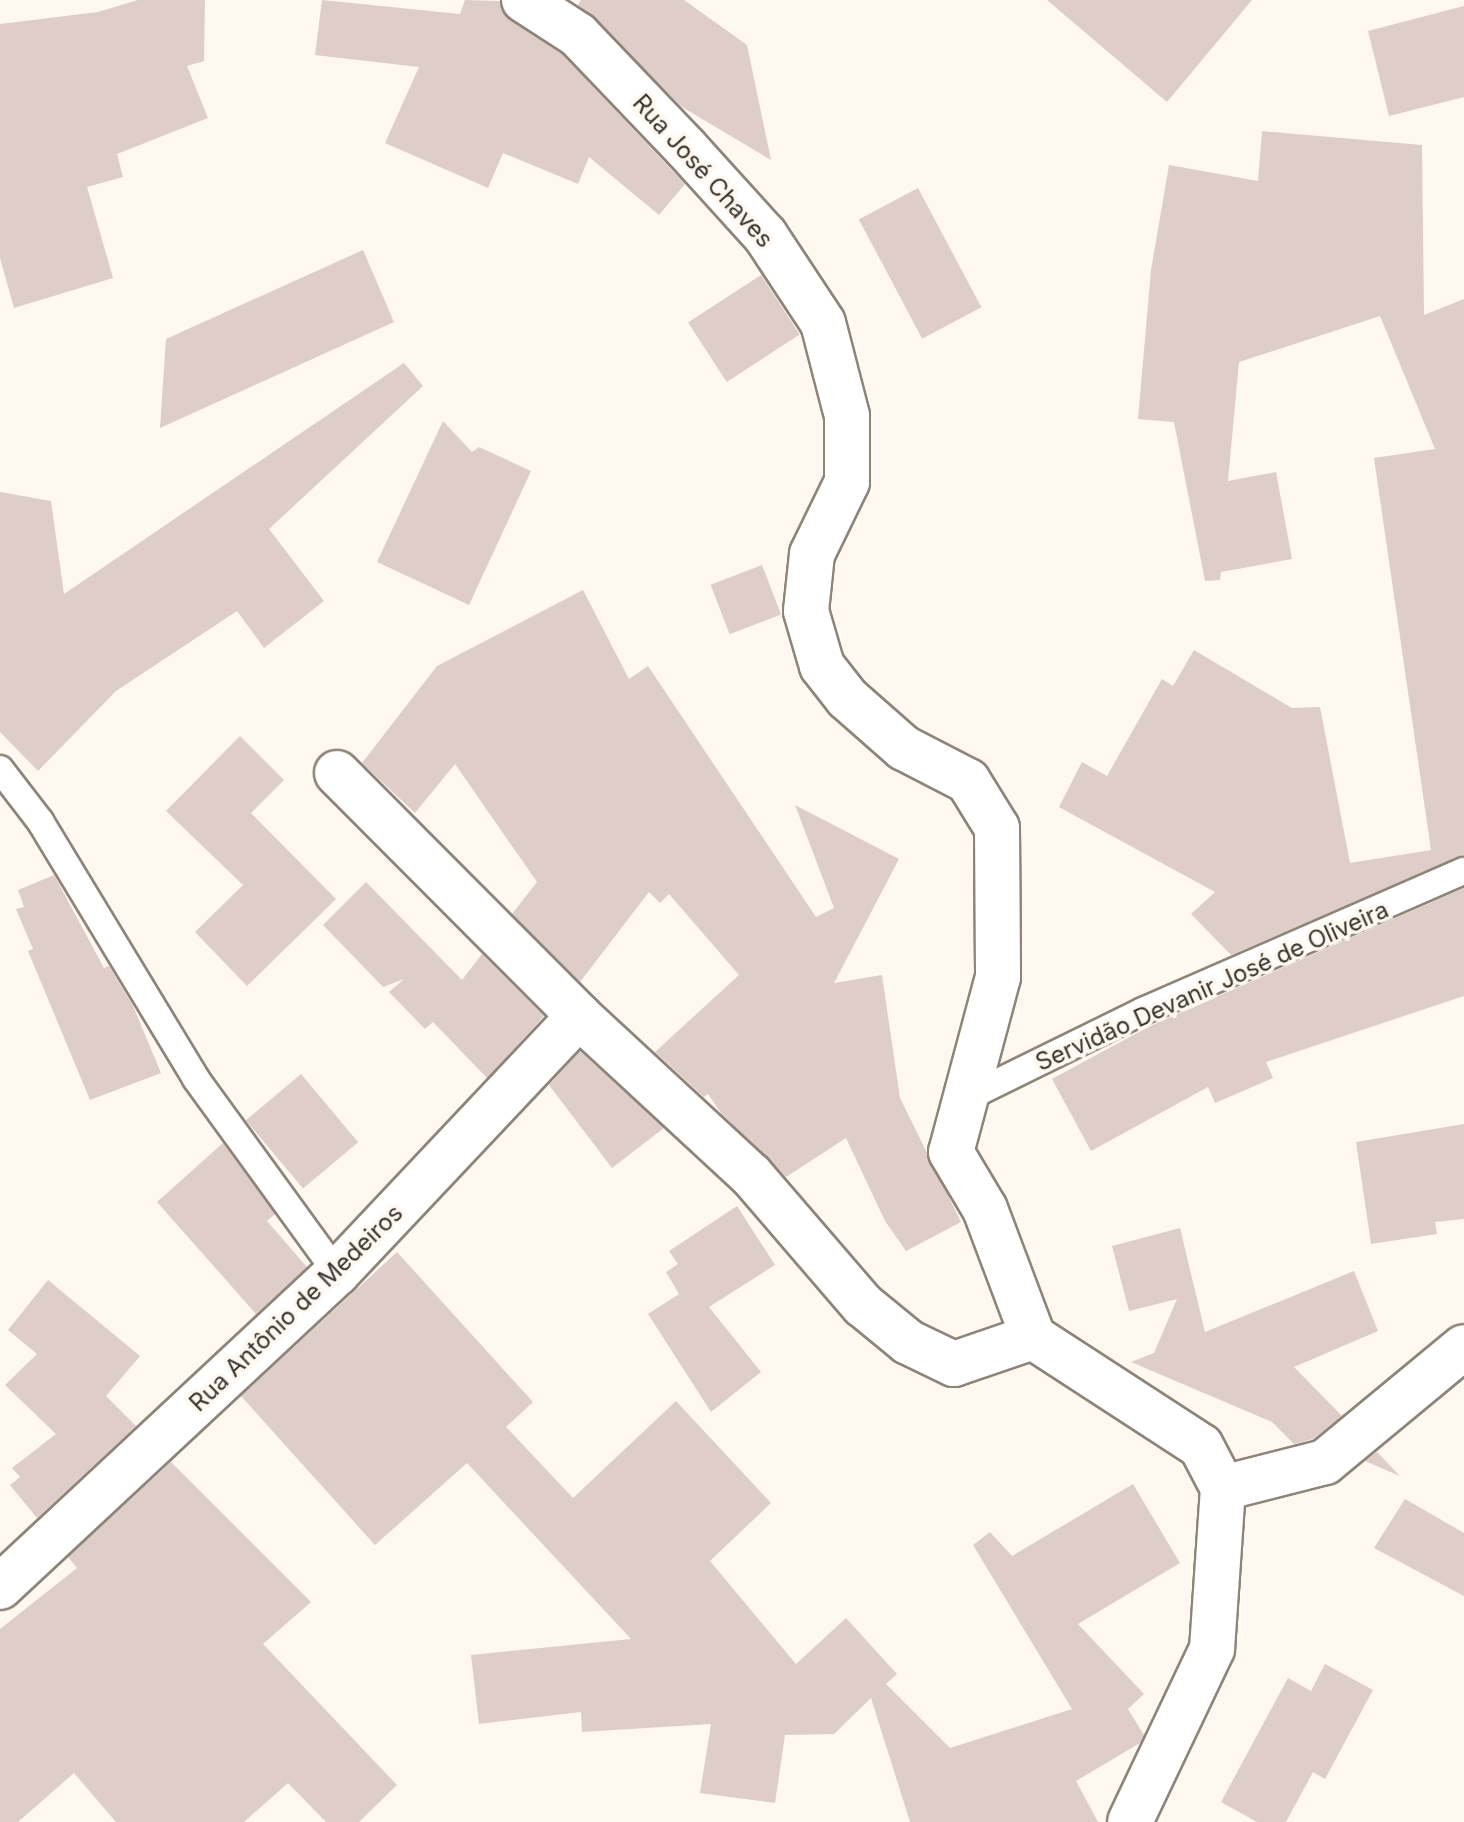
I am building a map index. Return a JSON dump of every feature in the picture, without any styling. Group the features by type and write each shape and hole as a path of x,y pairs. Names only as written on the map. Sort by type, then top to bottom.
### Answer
{"street":[{"name":"Rua José Chaves","path":"524,0 578,35 686,148 765,235 823,323 847,416 847,482 812,554 806,611 822,666 847,698 904,748 968,781 997,828 998,977 961,1101 951,1152 985,1209 1033,1337"},
{"path":"337,773 579,1016 751,1175 863,1305 908,1342 954,1364 1033,1337 1201,1446 1223,1488 1212,1649 1130,1822"},
{"name":"Rua Antônio de Medeiros","path":"0,1587 337,1273 579,1016"},
{"path":"1223,1488 1325,1462 1464,1347"}],"lane":[{"path":"0,769 40,821 196,1079 337,1273"},
{"name":"Servidão Devanir José de Oliveira","path":"961,1101 1143,1011 1464,871"}],"building":[{"path":"138,0 205,0 204,61 187,66 208,118 117,154 123,177 87,187 113,278 14,308 0,258 0,24 98,12"},
{"path":"322,0 460,14 465,0 500,1 510,20 562,54 685,184 659,215 589,157 578,184 503,153 488,188 385,143 419,67 315,55"},
{"path":"581,0 684,0 747,45 771,160 682,107 578,5"},
{"path":"1047,0 1252,0 1167,102"},
{"path":"1464,6 1464,97 1389,116 1368,31"},
{"path":"1262,131 1422,145 1424,315 1464,299 1464,855 1231,955 1191,914 1215,892 1059,807 1082,762 1107,776 1162,679 1173,686 1194,650 1292,708 1320,707 1350,863 1431,850 1374,458 1435,449 1380,316 1239,362 1228,481 1276,472 1292,559 1221,572 1220,580 1205,581 1174,422 1138,419 1151,270 1169,165 1258,181"},
{"path":"918,188 981,307 922,339 859,219"},
{"path":"363,250 394,322 160,428 166,339"},
{"path":"761,275 800,335 727,382 688,322"},
{"path":"404,363 423,386 269,529 324,601 264,648 237,611 116,691 38,771 0,732 0,492 51,501 64,594"},
{"path":"443,421 472,452 479,447 531,471 469,605 377,562"},
{"path":"762,565 781,614 730,634 711,585"},
{"path":"583,590 629,679 648,666 816,917 834,908 795,805 899,859 834,983 882,975 900,1098 961,1222 906,1251 885,1221 846,1138 786,1177 721,1113 708,1094 704,1097 655,1052 739,975 669,894 660,903 649,892 580,982 512,914 537,882 455,764 415,813 362,763 437,666"},
{"path":"240,736 284,780 251,813 336,899 247,986 195,932 243,885 166,811"},
{"path":"54,875 104,968 109,966 133,1006 161,1073 90,1100 28,951 33,949 16,909 24,907 18,890"},
{"path":"366,882 462,980 482,954 544,1016 487,1078 433,1022 425,1029 389,992 404,979 383,987 323,925"},
{"path":"1464,888 1464,996 1266,1062 1273,1078 1215,1103 1208,1087 1091,1151 1052,1079 1150,1026"},
{"path":"580,1051 664,1128 612,1168 549,1085"},
{"path":"301,1074 358,1142 303,1188 246,1120"},
{"path":"1464,1124 1464,1219 1435,1222 1437,1234 1371,1244 1356,1142"},
{"path":"223,1143 275,1214 267,1221 307,1267 256,1314 157,1202"},
{"path":"737,1206 775,1265 709,1307 761,1372 711,1412 648,1314 679,1294 666,1272 678,1264 669,1251"},
{"path":"1180,1228 1205,1332 1354,1271 1378,1331 1294,1367 1342,1416 1313,1439 1294,1444 1272,1422 1131,1362 1154,1353 1177,1299 1129,1311 1112,1246"},
{"path":"397,1252 533,1402 506,1427 573,1498 676,1401 771,1503 710,1561 796,1664 846,1618 897,1674 886,1684 950,1748 1072,1709 973,1545 990,1532 1012,1556 1133,1484 1180,1563 1078,1624 1144,1694 1128,1709 1144,1735 1140,1743 1076,1781 1098,1822 910,1822 871,1698 834,1734 785,1735 775,1803 700,1793 711,1724 582,1732 581,1712 479,1724 471,1655 631,1639 467,1463 375,1545 241,1396"},
{"path":"48,1280 140,1356 106,1396 136,1426 37,1518 10,1485 20,1477 12,1468 56,1434 5,1385 37,1354 8,1330"},
{"path":"1377,1452 1400,1476 1365,1461"},
{"path":"171,1462 311,1602 263,1644 397,1785 359,1822 326,1822 288,1783 244,1822 116,1822 74,1773 18,1822 0,1822 0,1629 77,1568 68,1557"},
{"path":"1405,1499 1464,1533 1464,1596 1374,1548"},
{"path":"1325,1664 1373,1690 1325,1779 1313,1772 1286,1822 1257,1822 1221,1802 1288,1678 1311,1691"}]}
